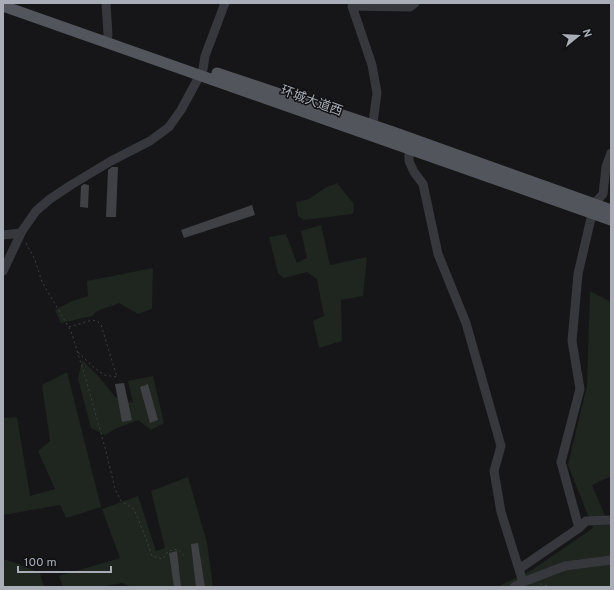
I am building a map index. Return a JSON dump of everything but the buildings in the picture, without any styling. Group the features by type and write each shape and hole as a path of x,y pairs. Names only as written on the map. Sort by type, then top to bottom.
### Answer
{"main road":[{"name":"环城大道西","path":"17,3 107,39"},
{"name":"环城大道西","path":"3,6 107,39 202,72 409,150 593,209 611,210"},
{"name":"环城大道西","path":"202,72 374,126 593,209 611,220"}],"street":[{"path":"106,3 107,39"},
{"path":"3,271 21,233 36,212 50,199 111,161 150,141 169,127 181,110 202,72 205,56 225,3"},
{"path":"374,126 373,122 377,93 372,65 352,6 410,7 415,3"},
{"path":"409,150 409,161 414,172 423,184 438,254 466,323 501,446 494,471 501,512 523,582"},
{"path":"579,528 561,462 580,388 572,341 578,274 593,209 603,194 606,167 611,153"},
{"path":"3,235 21,233"},
{"path":"519,569 579,528 586,521 611,520"},
{"path":"514,587 565,566 611,560"}],"path":[{"path":"21,233 35,260 42,282 68,327 77,350 106,451 115,489 120,501 134,509 152,556 163,559 168,551 178,549 185,557"},
{"path":"68,327 92,320 97,321 101,325 117,377 104,375 91,365 77,350"}],"shaded area":[{"path":"337,183 354,204 353,214 304,220 298,216 296,202 309,199 325,188"},
{"path":"321,225 330,265 367,257 363,296 341,300 342,341 319,348 313,321 324,316 317,279 307,272 284,278 278,273 269,237 286,234 297,263 307,258 301,231"},
{"path":"153,268 152,309 138,314 119,303 97,311 92,316 61,323 55,310 72,301 88,296 87,281"},
{"path":"590,291 611,302 611,476 592,485 609,525 611,525 611,587 497,587 532,570 593,528 568,465 587,385"},
{"path":"82,360 100,378 115,397 133,403 128,381 153,376 164,423 151,430 138,420 115,429 105,435 91,428 78,379"},
{"path":"67,372 101,507 66,518 60,505 3,515 3,418 17,417 30,496 55,489 38,451 50,441 42,385"},
{"path":"188,477 207,543 213,587 132,587 122,583 99,587 63,587 59,576 120,558 102,509 138,496 156,551 165,548 151,491"},
{"path":"3,559 40,573 44,587 3,587"}]}
